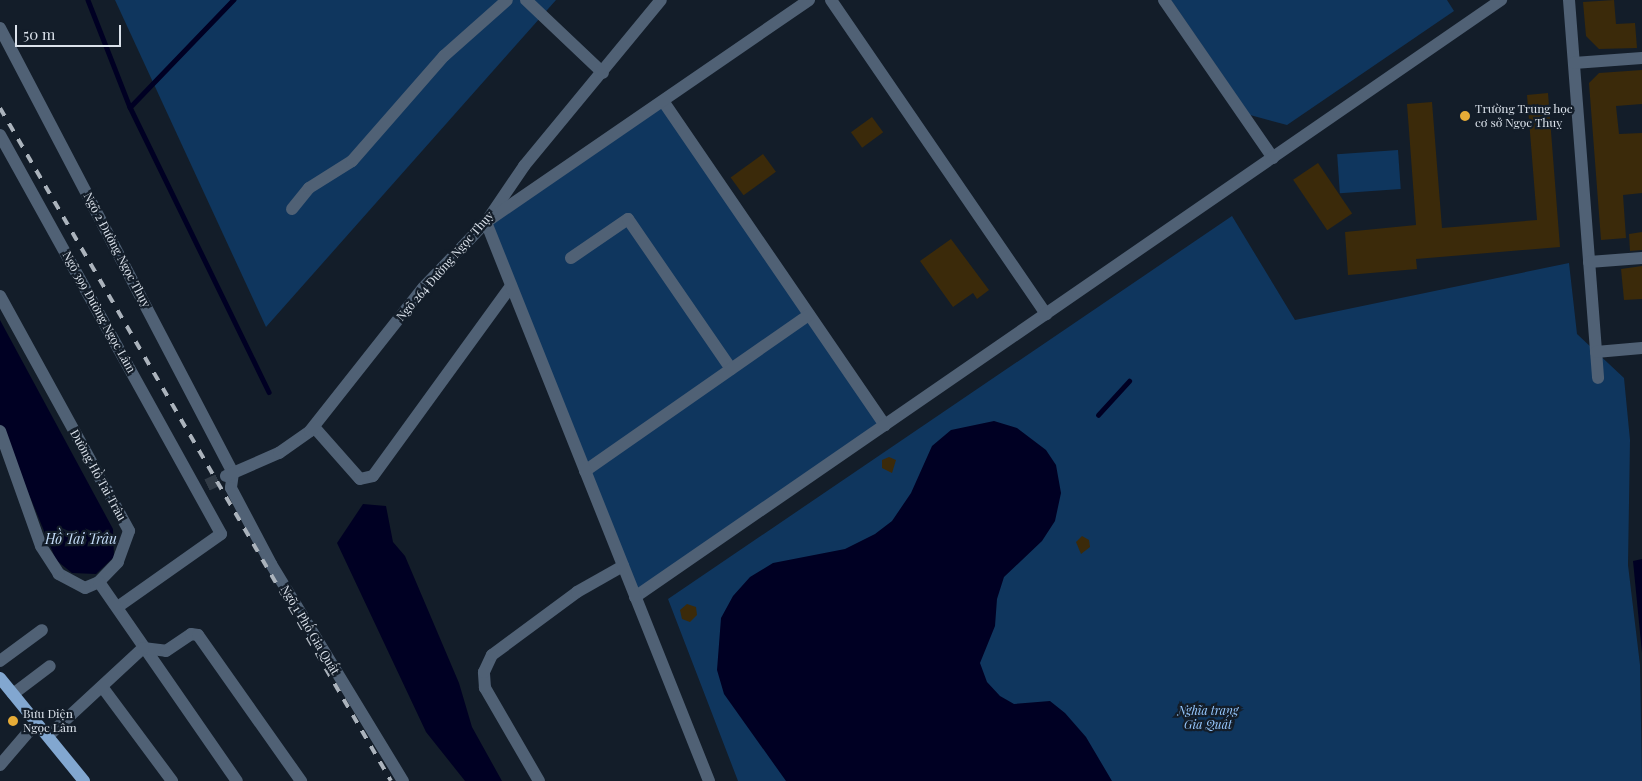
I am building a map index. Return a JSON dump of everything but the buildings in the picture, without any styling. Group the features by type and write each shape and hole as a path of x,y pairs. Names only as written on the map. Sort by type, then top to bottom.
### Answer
{"main road":[{"path":"0,678 83,780"}],"street":[{"path":"292,209 309,188 352,160 444,56 507,0"},
{"path":"526,0 602,73"},
{"name":"Ngõ 264 Đường Ngọc Thụy","path":"229,475 299,442 314,427 423,288 486,222 524,166 661,0"},
{"path":"709,781 486,222 809,0"},
{"path":"832,0 1046,314"},
{"path":"1164,0 1272,158"},
{"path":"635,597 1502,0"},
{"path":"1569,0 1598,378"},
{"name":"Ngõ 2 Đường Ngọc Thụy","path":"0,28 229,475"},
{"path":"1574,63 1642,58"},
{"path":"662,101 885,425"},
{"name":"Ngõ 399 Đường Ngọc Lâm","path":"0,135 203,487 221,534 119,606"},
{"path":"572,258 628,219 731,369"},
{"path":"1589,262 1642,258"},
{"path":"314,427 360,479 373,476 511,286"},
{"name":"Đường Hồ Tai Trâu","path":"0,296 128,531 118,562 99,582"},
{"path":"585,471 809,315"},
{"path":"1596,352 1642,348"},
{"path":"0,431 46,553 59,574 84,588 99,582 119,606 143,648 237,781"},
{"name":"Ngõ 1 Phố Gia Quất","path":"229,475 230,488 271,564 403,781"},
{"path":"539,781 485,688 484,672 492,655 577,592 623,566"},
{"path":"0,661 42,630"},
{"path":"143,648 166,651 191,634 198,635 301,781"},
{"path":"48,736 103,688 143,648"},
{"path":"13,694 50,666"},
{"path":"103,688 172,781"},
{"path":"0,765 36,723"}],"green space":[{"path":"115,0 556,0 266,327"},
{"path":"1171,0 1447,0 1454,11 1287,125 1250,115"},
{"path":"663,101 885,425 635,597 486,222"},
{"path":"1398,150 1401,189 1340,193 1337,154"},
{"name":"Nghĩa trang Gia Quất","path":"1232,216 1295,320 1569,263 1577,334 1624,378 1630,440 1628,565 1640,665 1642,781 738,781 668,599"}],"water":[{"name":"Hồ Tai Trâu","path":"0,320 113,529 114,557 96,574 72,573 56,560 0,424"},
{"path":"994,421 1017,428 1046,450 1056,465 1061,493 1055,521 1042,541 1004,577 997,599 995,626 980,663 987,682 1000,696 1014,704 1050,701 1065,713 1086,737 1112,781 786,781 724,694 717,670 721,618 733,596 750,577 773,563 845,549 875,534 892,521 911,493 932,446 951,430"},
{"path":"363,504 386,506 393,542 405,556 459,683 472,727 502,781 465,781 426,732 337,543"},
{"path":"1642,559 1642,653 1633,561"}],"waterway":[{"path":"88,0 130,107 269,392"},
{"path":"130,107 233,0"},
{"path":"1098,415 1129,381"}],"tunnel":[{"path":"207,485 224,477"}],"railway":[{"path":"0,108 391,781"}],"place":[{"name":"Trường Trung học cơ sở Ngọc Thuỵ","path":"1465,116"},
{"name":"Bưu Điện Ngọc Lâm","path":"13,721"}]}
